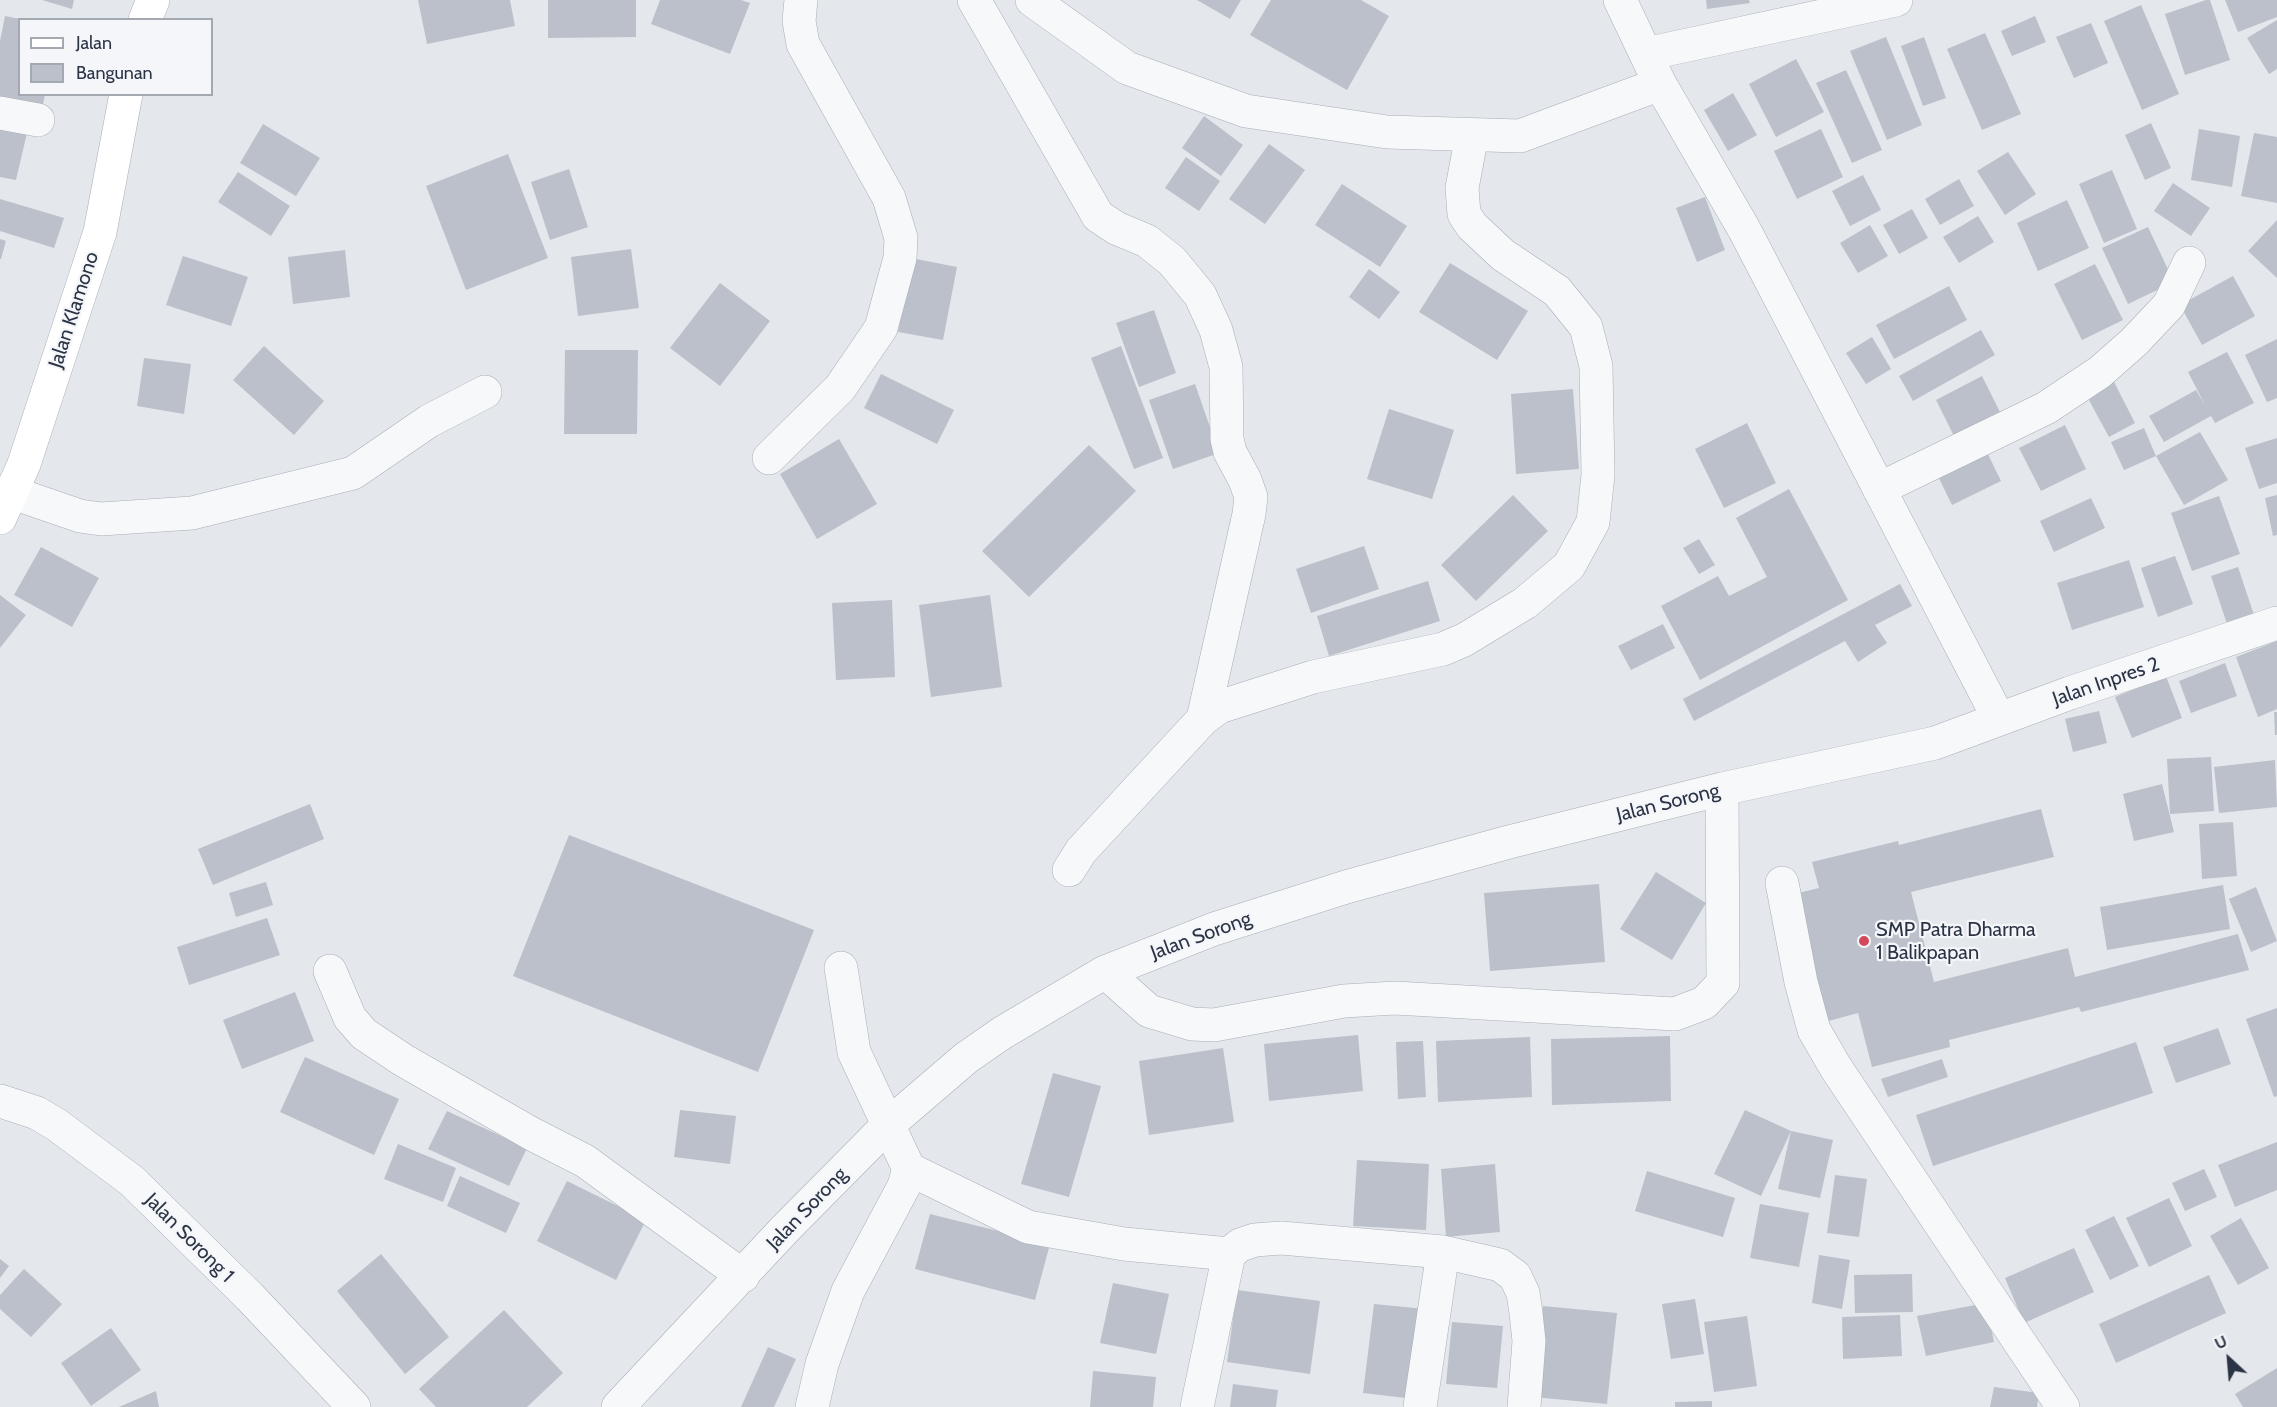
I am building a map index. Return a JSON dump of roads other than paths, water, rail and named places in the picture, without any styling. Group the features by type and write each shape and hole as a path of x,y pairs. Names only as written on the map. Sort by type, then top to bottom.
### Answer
{"main road":[{"path":"147,18 153,0"},
{"name":"Jalan Klamono","path":"7,505 100,232 126,96"}],"street":[{"path":"769,458 840,388 881,328 900,258 901,238 889,198 803,44 799,21 801,0"},
{"path":"974,0 1098,216 1116,228 1147,241 1172,261 1200,295 1216,330 1226,367 1227,439 1251,497 1203,719"},
{"path":"1032,0 1127,68 1246,111 1387,132 1520,136 1660,84"},
{"path":"1620,0 1660,84 1744,229 1999,719"},
{"path":"1646,54 1896,0"},
{"path":"0,113 38,120"},
{"path":"1069,870 1081,851 1203,719 1219,707 1313,678 1443,649 1464,640 1525,603 1569,566 1593,522 1598,475 1597,376 1586,327 1557,291 1503,255 1472,226 1464,214 1462,188 1472,135"},
{"path":"1879,489 2046,408 2100,372 2134,342 2169,305 2188,263"},
{"path":"7,505 101,519 192,513 265,497 353,473 429,421 485,392"},
{"name":"Jalan Inpres 2","path":"1935,743 2277,624"},
{"name":"Jalan Sorong","path":"618,1407 889,1124 966,1058 1002,1033 1105,972 1214,929 1346,887 1509,842 1722,789 1935,743"},
{"path":"1105,972 1149,1011 1192,1024 1214,1025 1344,1001 1395,998 1676,1014 1704,1003 1723,983 1722,789"},
{"path":"1782,883 1801,982 1814,1030 1836,1068 2063,1407"},
{"path":"812,1407 822,1364 848,1291 904,1186 909,1170 889,1124 868,1087 854,1052 841,968"},
{"path":"330,971 350,1018 364,1034 403,1060 532,1134 585,1161 743,1276"},
{"name":"Jalan Sorong 1","path":"0,1101 47,1119 90,1147 132,1181 250,1297 354,1407"},
{"path":"909,1170 1028,1227 1124,1244 1229,1254"},
{"path":"1197,1407 1229,1254 1240,1245 1255,1240 1281,1238 1443,1252 1500,1265 1515,1276 1523,1293 1528,1332 1524,1407"},
{"path":"1420,1407 1443,1252"}],"place":[{"name":"SMP Patra Dharma 1 Balikpapan","path":"1864,941"}]}
